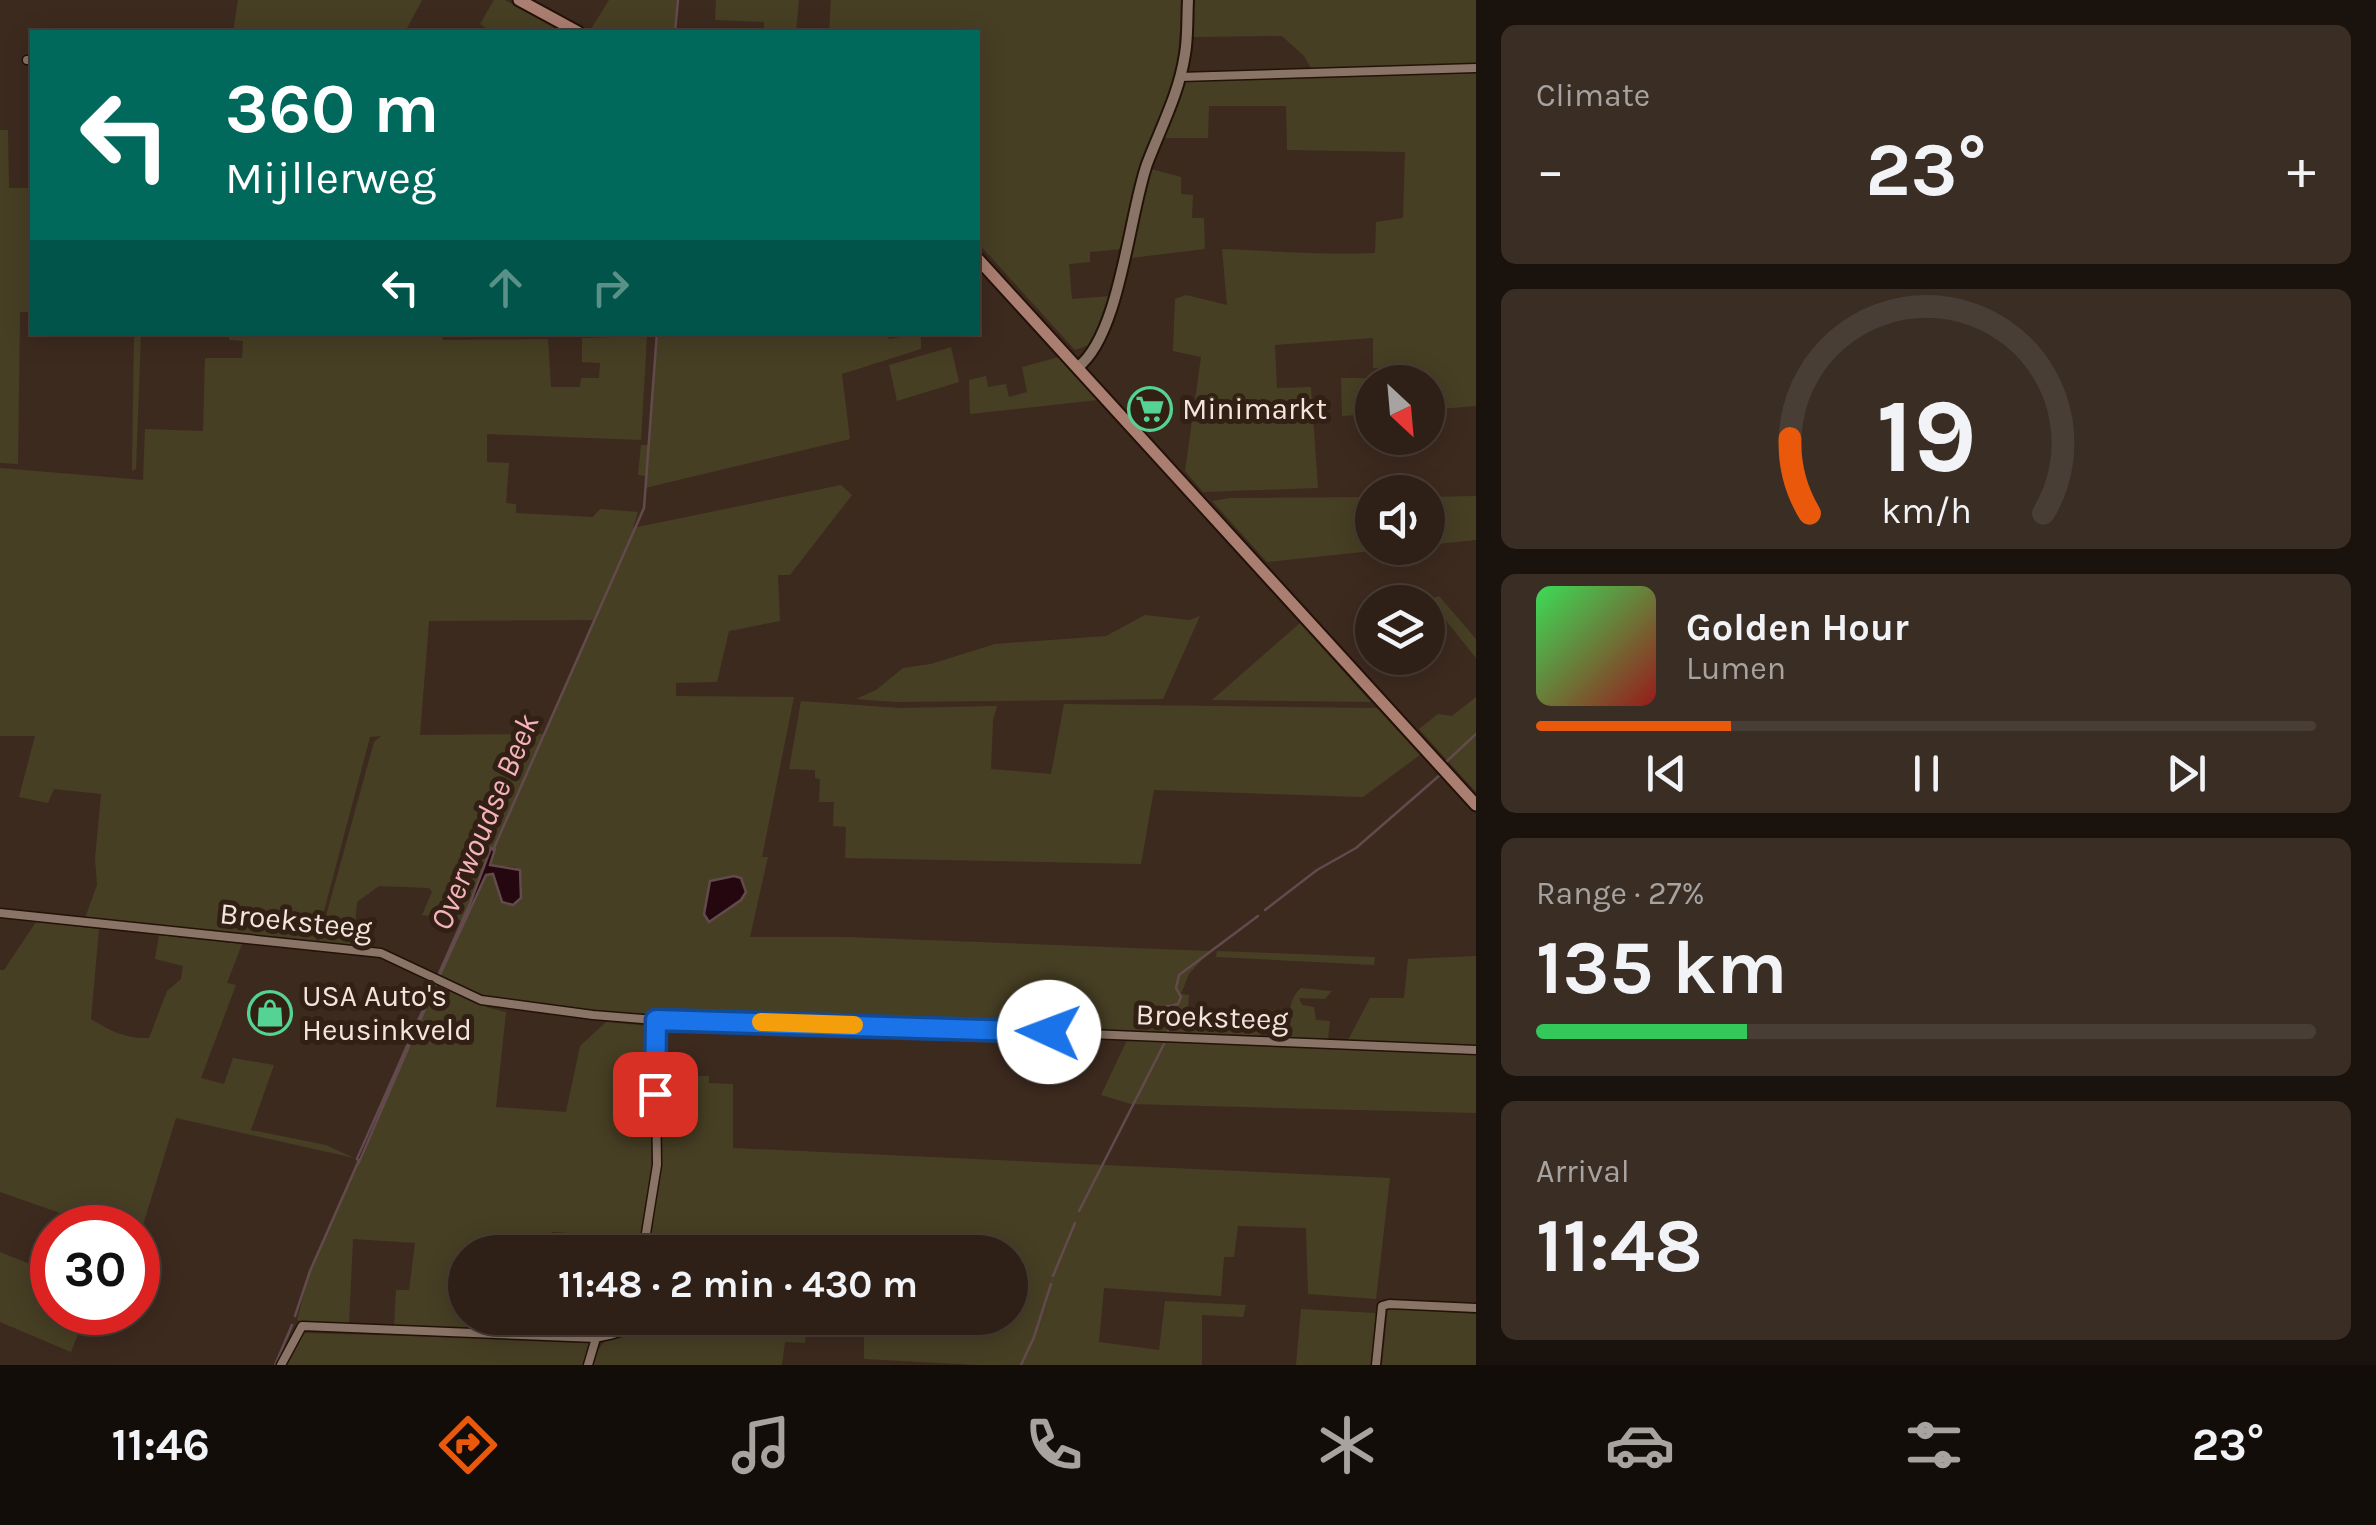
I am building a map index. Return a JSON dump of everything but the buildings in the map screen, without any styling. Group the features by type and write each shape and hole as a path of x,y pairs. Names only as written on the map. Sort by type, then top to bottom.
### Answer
{"main road":[{"path":"518,0 574,30"},
{"path":"980,260 1476,806"}],"street":[{"path":"1078,366 1095,349 1118,287 1148,164 1180,78 1186,50 1188,0"},
{"path":"1180,78 1476,68"},
{"name":"Broeksteeg","path":"0,912 381,952 496,1004 656,1020 796,1022 1476,1050"},
{"path":"646,1235 657,1164 656,1020"},
{"path":"1376,1365 1382,1306 1476,1308"},
{"path":"282,1365 302,1326 596,1338 610,1335"},
{"path":"588,1365 596,1338"}],"shaded area":[{"path":"238,0 422,0 406,30 233,30"},
{"path":"494,0 505,0 560,30 489,30 480,24"},
{"path":"609,0 677,0 675,30 591,29"},
{"path":"716,0 799,0 796,30 764,30 764,22 715,20"},
{"path":"831,0 1182,0 1177,77 1139,170 1123,249 1090,252 1090,262 1069,264 1072,299 1110,296 1092,344 1075,350 980,245 980,30 829,30"},
{"path":"1192,0 1476,0 1476,65 1312,70 1304,56 1282,36 1193,37"},
{"path":"1476,69 1476,406 1445,409 1445,365 1373,365 1373,338 1275,345 1277,388 1311,387 1318,488 1203,492 1185,471 1201,357 1173,351 1175,299 1186,295 1227,305 1222,249 1375,253 1376,222 1403,218 1405,152 1287,150 1286,106 1209,106 1208,138 1164,138 1186,79"},
{"path":"0,130 8,130 9,188 30,188 30,316 20,312 18,464 0,463"},
{"path":"1151,169 1181,177 1181,194 1193,195 1192,218 1204,218 1205,249 1131,258"},
{"path":"134,335 141,335 136,469 132,471"},
{"path":"229,335 548,339 551,387 580,387 581,378 599,378 600,363 582,362 582,338 647,336 641,440 487,434 487,462 509,463 506,503 516,504 516,513 593,517 600,509 638,512 633,528 841,485 852,495 790,575 778,575 780,621 729,631 717,682 676,683 676,696 794,697 762,857 768,857 750,937 1210,951 1189,974 1181,994 1189,995 1188,1007 1240,1010 1240,1026 1252,1026 1252,1013 1257,1013 1262,1023 1260,1037 622,1017 492,1002 438,979 486,875 493,874 500,887 500,898 509,905 522,891 521,876 515,867 489,865 462,920 422,915 432,892 429,888 379,886 357,902 353,949 318,945 374,742 381,736 370,737 315,945 85,918 97,885 95,859 101,794 54,789 48,803 19,797 35,736 0,736 0,468 143,480 145,429 203,431 205,358 242,358 243,341 229,340","holes":["593,620 544,734 420,735 429,621"]},
{"path":"656,335 888,335 889,339 921,335 921,349 842,374 850,439 645,488 646,476 638,475 641,445 648,445"},
{"path":"951,347 959,382 897,401 889,365"},
{"path":"1059,357 1098,400 970,414 969,380 986,376 988,387 1006,384 1009,397 1027,392 1022,367"},
{"path":"1341,378 1355,378 1355,415 1342,416"},
{"path":"1476,496 1476,540 1445,543 1445,497"},
{"path":"1355,497 1355,553 1267,562 1212,501"},
{"path":"1445,603 1476,639 1476,658 1445,619"},
{"path":"1145,615 1189,620 1200,616 1163,699 856,699 876,690 903,668 931,664 995,644 1106,636"},
{"path":"1300,623 1371,702 1212,700"},
{"path":"1476,697 1476,792 1419,729 1438,714 1452,716"},
{"path":"801,701 899,708 997,706 991,769 1051,774 1064,704 1377,708 1420,755 1363,797 1154,790 1141,864 845,858 846,827 833,826 834,802 819,802 820,779 815,778 815,770 789,769"},
{"path":"491,848 495,849 490,865 520,870 521,898 513,905 502,902 493,874 486,875 359,1162 357,1159"},
{"path":"741,878 746,892 741,900 709,922 704,914 710,881"},
{"path":"36,922 99,929 91,1019 112,1031 149,1038 167,991 181,979 183,966 155,959 159,935 242,944 227,983 236,985 201,1078 224,1084 233,1058 274,1065 251,1130 326,1145 354,1158 176,1118 149,1205 37,1205 0,1192 0,970 4,970"},
{"path":"1217,951 1375,957 1374,965 1216,957"},
{"path":"1476,956 1476,1045 1348,1040 1370,998 1404,998 1408,959"},
{"path":"436,983 506,1012 496,1107 566,1112 580,1046 606,1022 648,1026 655,1170 644,1235 448,1235 448,1331 394,1328 396,1290 409,1290 415,1243 353,1239 346,1327 297,1320 309,1274"},
{"path":"1301,988 1332,991 1325,999 1299,998 1302,1005 1314,1007 1316,1020 1330,1021 1328,1039 1290,1038 1291,1005"},
{"path":"1127,1040 1476,1052 1476,1113 1131,1104 1101,1095"},
{"path":"657,1075 709,1076 709,1083 733,1084 733,1148 1390,1178 1376,1299 1308,1294 1306,1228 1238,1226 1234,1257 1224,1257 1221,1296 1104,1288 1099,1342 1159,1350 1165,1301 1246,1305 1243,1317 1202,1315 1202,1365 977,1365 864,1359 864,1335 1028,1335 1028,1235 649,1235 661,1162"},
{"path":"0,1252 30,1264 30,1335 0,1322"},
{"path":"1388,1308 1476,1314 1476,1365 1382,1365"},
{"path":"1301,1309 1376,1313 1371,1365 1296,1365"},
{"path":"299,1333 588,1341 591,1346 586,1365 284,1365"},
{"path":"31,1335 78,1335 71,1352"},
{"path":"806,1335 805,1343 785,1342 782,1365 593,1365 605,1342 630,1336"}],"waterway":[{"name":"Overwoudse Beek","path":"675,30 678,0"},
{"name":"Overwoudse Beek","path":"493,850 644,508 657,335"},
{"path":"1446,762 1476,734"},
{"path":"1265,910 1317,870 1356,848 1440,775"},
{"path":"1168,1031 1168,1020 1157,1013 1161,1008 1178,1004 1179,975 1258,916"},
{"path":"1079,1211 1164,1044"},
{"name":"Overwoudse Beek","path":"295,1316 310,1271 359,1160"},
{"path":"1053,1276 1075,1223"},
{"path":"1021,1365 1051,1284"},
{"name":"Overwoudse Beek","path":"275,1365 292,1325"}],"slow traffic":[{"path":"761,1022 854,1025"}],"place":[{"name":"Minimarkt","path":"1150,409"},
{"name":"USA Auto's Heusinkveld","path":"270,1013"}],"route":[{"path":"655,1094 656,1020 1049,1032"}]}
